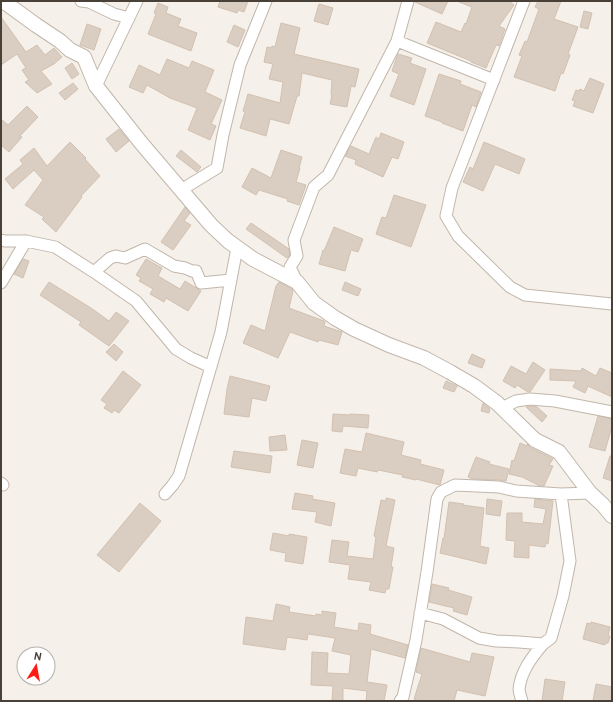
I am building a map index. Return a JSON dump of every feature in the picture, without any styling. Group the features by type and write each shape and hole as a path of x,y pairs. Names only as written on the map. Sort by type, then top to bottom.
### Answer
{"street":[{"path":"81,1 90,2 114,14 129,18"},
{"path":"96,86 137,1"},
{"path":"181,190 217,168 223,135 240,65 266,1"},
{"path":"408,1 397,41 328,175 314,187 294,240 297,256 290,267 297,282 314,304 335,318 354,329 389,345 424,358 474,386 497,403 535,440 559,452 590,493 612,516"},
{"path":"524,1 452,188 446,216 458,236 510,287 525,295 612,304"},
{"path":"10,3 60,40 70,50 84,56 96,86 142,144 210,225 228,241 253,259 297,282"},
{"path":"397,41 494,80"},
{"path":"2,242 26,240 55,247 94,272 136,302 176,349 211,367"},
{"path":"1,283 26,240"},
{"path":"165,494 179,476 221,332 238,248"},
{"path":"94,272 110,258 116,256 125,258 145,249 174,266 196,271 201,283 231,280"},
{"path":"502,408 516,401 530,399 555,400 612,412"},
{"path":"400,701 403,697 416,640 437,499 441,492 455,485 473,485 561,494 590,493"},
{"path":"522,701 519,690 523,673 532,657 543,644 551,638 563,596 570,561 561,494"},
{"path":"420,613 443,619 479,638 496,641 543,644"}],"building":[{"path":"220,1 248,1 244,12 238,10 237,13 218,7"},
{"path":"415,1 448,1 442,14"},
{"path":"459,1 509,1 514,5 499,26 505,29 499,46 496,45 486,68 427,43 436,22 461,32 465,23 466,24 472,7"},
{"path":"538,1 561,1 554,19 578,27 568,54 570,55 563,74 561,73 555,91 514,77 522,56 519,55 525,41 527,42 539,9 535,7"},
{"path":"158,3 168,7 166,13 181,19 178,26 197,33 191,51 148,34 156,14 154,13"},
{"path":"319,4 333,8 328,25 314,21"},
{"path":"584,11 592,13 588,29 580,27"},
{"path":"1,17 26,52 37,45 45,55 54,48 62,57 54,64 41,71 52,84 37,93 25,82 29,80 22,70 26,68 17,54 1,65"},
{"path":"281,23 300,28 294,54 359,69 355,87 351,86 347,107 330,104 332,95 332,80 302,73 299,96 297,96 289,124 270,119 266,136 240,128 245,112 243,111 248,94 280,103 283,82 269,79 273,64 264,62 267,47 275,47"},
{"path":"87,24 101,29 94,50 80,45"},
{"path":"234,25 245,30 238,47 227,42"},
{"path":"398,54 412,58 410,63 426,69 414,105 390,96 399,74 392,71"},
{"path":"167,59 189,68 192,61 214,70 205,92 222,100 211,124 216,126 210,140 188,130 197,108 170,98 147,85 143,93 129,87 139,65 160,75"},
{"path":"72,63 79,74 72,79 65,68"},
{"path":"439,74 461,81 460,84 481,92 476,107 472,105 463,131 425,116"},
{"path":"590,78 604,84 593,113 573,106 575,101 572,100 576,90 579,91 580,89 584,91"},
{"path":"73,83 78,89 65,100 59,93"},
{"path":"27,106 38,117 20,136 22,137 9,152 1,145 1,119 8,125"},
{"path":"119,129 129,141 116,152 106,139"},
{"path":"381,133 404,142 398,159 392,157 383,177 355,164 356,160 345,156 351,146 369,154 376,137 379,139"},
{"path":"70,142 86,158 85,159 100,176 81,196 82,197 56,232 42,219 44,217 25,205 43,180 34,170 13,189 5,179 23,164 20,160 34,148 47,166"},
{"path":"484,142 525,159 519,174 495,164 483,191 463,182 470,167 473,169"},
{"path":"181,150 201,167 197,172 176,156"},
{"path":"281,150 302,157 296,182 306,185 299,205 287,201 288,199 259,190 256,195 242,187 252,168 271,178"},
{"path":"394,195 426,205 411,247 376,234 382,217 386,218"},
{"path":"185,207 190,213 184,221 191,225 173,250 161,242"},
{"path":"251,223 289,249 290,255 287,258 246,229"},
{"path":"334,227 363,239 358,252 351,250 345,271 319,264 323,250 324,251"},
{"path":"23,259 29,261 23,278 14,274"},
{"path":"146,259 162,268 158,276 180,289 185,281 201,291 188,311 166,298 164,302 150,294 153,289 139,281 141,278 136,275"},
{"path":"49,282 109,321 116,312 129,321 109,346 79,325 81,322 40,295"},
{"path":"279,282 293,291 289,308 324,321 324,326 342,332 338,345 319,340 318,342 290,332 278,358 243,343 251,325 265,331 276,286"},
{"path":"345,282 361,289 358,296 342,290"},
{"path":"114,344 123,352 116,361 106,352"},
{"path":"472,354 485,360 482,368 468,363"},
{"path":"533,362 545,370 530,392 517,385 515,388 503,381 511,366 526,374"},
{"path":"582,368 596,376 600,368 612,373 612,397 588,386 585,393 573,387 576,381 550,380 550,369 581,371"},
{"path":"123,371 141,385 119,413 114,410 112,413 104,408 107,404 101,400"},
{"path":"230,376 270,386 266,401 252,398 249,417 224,414"},
{"path":"446,381 457,386 454,392 443,388"},
{"path":"483,403 490,409 489,413 481,411"},
{"path":"526,407 537,407 547,416 542,422"},
{"path":"333,414 369,415 368,428 343,426 342,432 332,431"},
{"path":"598,416 612,419 612,426 605,451 589,447"},
{"path":"366,433 404,442 401,455 421,460 420,464 444,470 440,485 378,470 377,472 358,468 356,476 340,473 345,449 362,452"},
{"path":"285,435 287,450 270,451 269,437"},
{"path":"302,440 318,443 313,468 297,465"},
{"path":"520,443 527,446 527,444 531,448 553,459 549,465 553,466 544,486 540,486 522,477 509,474 512,460 514,461"},
{"path":"234,451 272,456 270,473 231,467"},
{"path":"610,456 612,456 612,481 603,478"},
{"path":"476,457 490,462 489,464 509,469 506,481 473,479 468,477"},
{"path":"295,493 313,496 312,499 335,503 331,526 315,522 317,512 292,509"},
{"path":"386,498 395,500 386,546 394,548 391,567 393,567 389,589 386,589 385,593 369,590 371,582 348,579 350,565 329,562 332,540 349,542 347,556 373,559 376,537 374,536 381,500 386,501"},
{"path":"487,499 502,501 500,516 486,514"},
{"path":"535,499 553,501 548,544 546,543 545,547 529,545 529,558 514,557 515,541 506,540 507,513 522,513 522,522 543,524 546,509 534,507"},
{"path":"449,502 484,508 480,546 489,548 486,564 440,553 444,538"},
{"path":"140,503 161,521 119,572 97,555"},
{"path":"273,533 307,537 303,564 285,561 286,553 270,550"},
{"path":"432,584 449,588 448,590 472,597 467,615 453,611 454,608 429,602"},
{"path":"276,604 290,607 289,612 316,616 316,614 322,615 322,611 336,613 334,627 358,631 359,623 371,625 370,634 408,645 405,658 371,649 367,682 387,685 384,701 366,701 367,691 343,688 343,701 332,700 333,686 311,685 312,652 328,653 327,673 349,674 351,655 332,651 335,638 308,634 307,640 287,637 285,650 243,644 246,617 273,621"},
{"path":"591,622 610,627 608,643 605,645 583,639 587,623 590,624"},
{"path":"421,648 470,662 472,653 494,657 485,696 457,690 454,701 419,701 414,699 422,674 416,672"},
{"path":"545,679 565,682 562,701 542,701"},
{"path":"596,684 612,687 611,701 593,701"}]}
